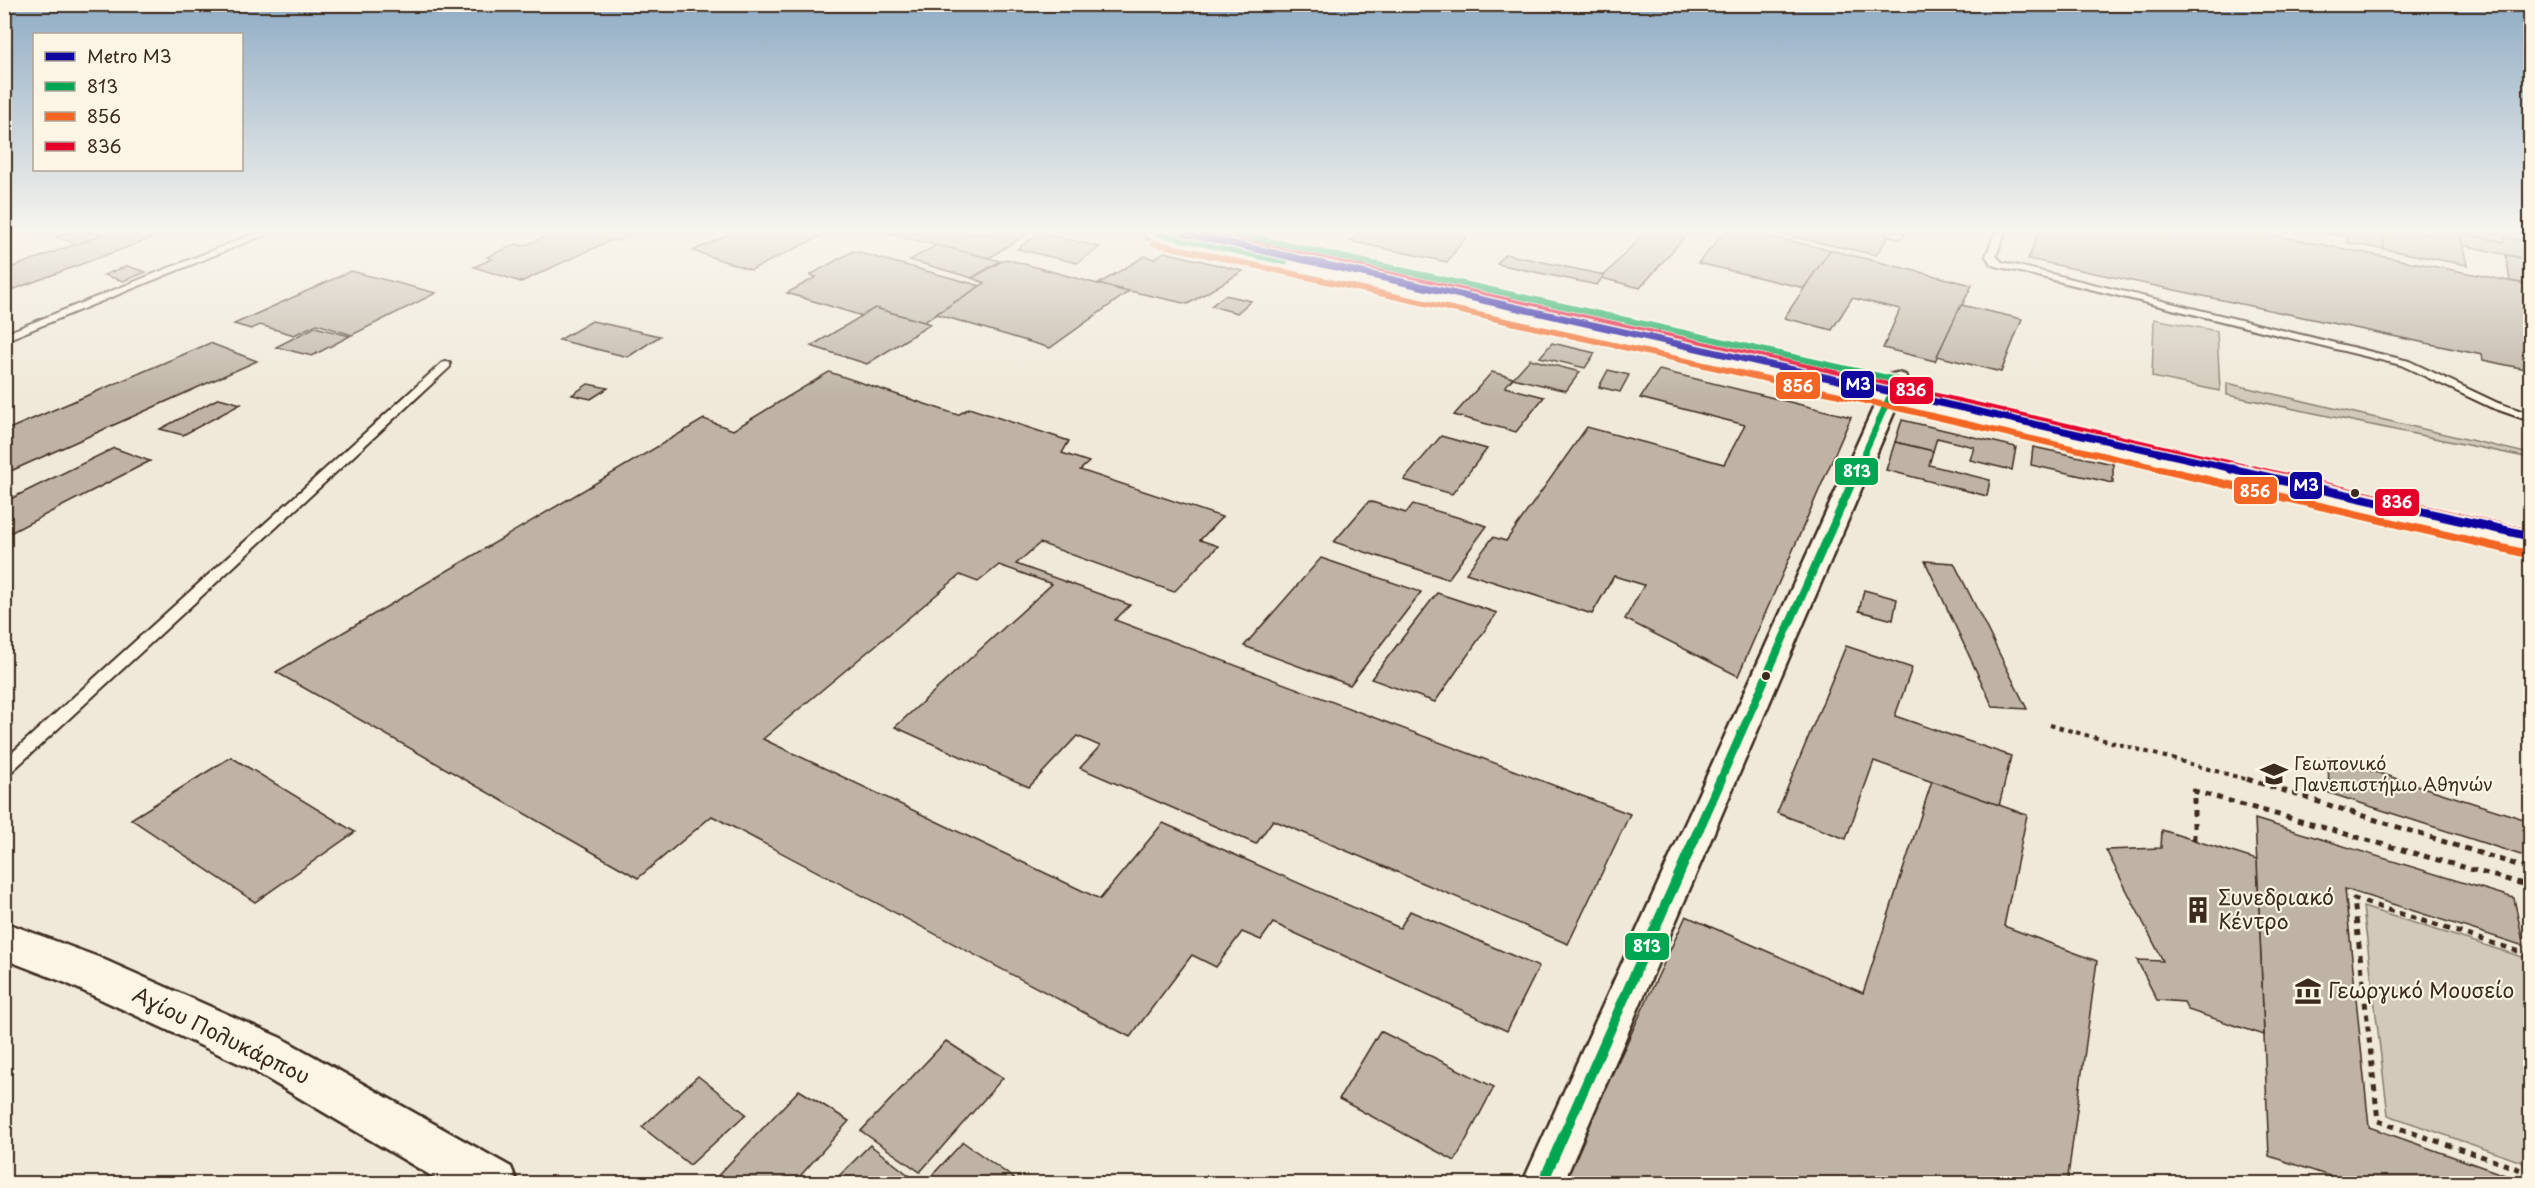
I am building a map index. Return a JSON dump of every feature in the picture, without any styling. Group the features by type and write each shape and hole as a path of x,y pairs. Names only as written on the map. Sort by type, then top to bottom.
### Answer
{"main road":[{"path":"1420,288 2530,520"},
{"path":"1470,288 1894,388 2530,544"},
{"name":"Αγίου Πολυκάρπου","path":"4,940 82,970 265,1053 493,1184"}],"street":[{"path":"1542,1184 1894,388"}],"lane":[{"path":"4,338 127,288"},
{"path":"2100,288 2405,363 2494,405 2530,418"},
{"path":"4,769 446,365"}],"path":[{"path":"2050,724 2264,784 2530,869"},
{"path":"2194,840 2194,791 2530,886"},
{"path":"2530,955 2354,899 2378,1120 2530,1173"}],"shaded area":[{"path":"2154,319 2217,331 2220,391 2152,377"},
{"path":"2227,383 2530,454 2530,458 2227,395"},
{"path":"2363,907 2526,958 2530,978 2530,1165 2388,1115"}],"building":[{"path":"4,288 16,288 4,293"},
{"path":"313,288 418,288 436,293 352,335 317,324 294,335 260,325 251,329 234,324"},
{"path":"795,288 977,288 924,322 875,308 862,316 787,293"},
{"path":"976,288 1115,288 1128,292 1050,348 936,314"},
{"path":"1118,288 1214,288 1188,304"},
{"path":"1804,288 1970,288 1935,361 1883,348 1900,309 1852,298 1832,330 1784,318"},
{"path":"2167,288 2530,288 2530,370 2483,360 2482,355"},
{"path":"1225,295 1251,301 1237,313 1211,306"},
{"path":"1961,305 2022,319 2001,372 1937,356"},
{"path":"875,308 931,324 867,364 811,346"},
{"path":"592,321 660,336 628,357 559,340"},
{"path":"315,327 350,336 312,356 276,347"},
{"path":"210,343 257,361 4,474 4,431"},
{"path":"1552,343 1595,353 1585,368 1540,357"},
{"path":"1530,359 1580,372 1566,391 1513,378"},
{"path":"1608,370 1629,375 1620,392 1599,387"},
{"path":"1659,370 1851,417 1738,676 1625,619 1644,585 1614,576 1592,614 1466,573 1493,537 1506,541 1587,427 1724,464 1745,425 1640,398"},
{"path":"829,372 958,415 969,408 1069,441 1062,453 1089,462 1080,470 1222,517 1200,540 1218,546 1174,592 1040,543 1016,564 1130,605 1115,620 1630,814 1568,944 1273,820 1256,844 1080,768 1100,746 1077,736 1029,787 895,727 1052,584 999,565 978,582 960,575 763,739 1100,899 1163,823 1400,928 1410,911 1539,967 1507,1031 1273,923 1261,940 1242,932 1216,967 1192,955 1130,1037 712,816 638,878 276,672 704,419 733,430"},
{"path":"1492,372 1513,378 1505,387 1544,397 1516,432 1454,415"},
{"path":"588,384 608,388 591,399 572,395"},
{"path":"219,398 241,404 183,435 160,429"},
{"path":"1902,420 2016,447 2012,470 1970,460 1974,447 1937,438 1933,451 1895,442"},
{"path":"1441,436 1487,449 1452,494 1404,480"},
{"path":"1895,442 1933,451 1929,465 1990,480 1987,496 1886,470"},
{"path":"2033,447 2113,464 2113,483 2031,465"},
{"path":"114,448 150,461 4,536 4,502"},
{"path":"1369,501 1406,513 1413,504 1487,526 1448,579 1334,542"},
{"path":"1321,558 1421,592 1350,685 1244,646"},
{"path":"1925,561 1954,563 2027,709 1993,707"},
{"path":"1864,590 1897,599 1893,620 1859,611"},
{"path":"1437,593 1497,613 1435,702 1371,679"},
{"path":"1846,646 1912,668 1895,716 2011,756 1999,806 1874,761 1846,839 1777,813"},
{"path":"231,757 355,832 255,902 131,819"},
{"path":"2328,757 2530,821 2530,858 2329,793"},
{"path":"1932,781 2027,815 2004,926 2097,961 2067,1184 1561,1184 1686,916 1863,993"},
{"name":"Γεωργικό Μουσείο","path":"2255,819 2514,898 2524,946 2345,889 2369,1127 2530,1184 2353,1184 2269,1156"},
{"name":"Συνεδριακό Κέντρο","path":"2162,830 2257,860 2264,1035 2188,1010 2184,1002 2157,1000 2137,960 2163,961 2106,850 2161,848"},
{"path":"1380,1031 1494,1087 1455,1161 1339,1099"},
{"path":"946,1041 1003,1078 920,1172 861,1131"},
{"path":"698,1076 746,1114 690,1165 642,1127"},
{"path":"799,1090 849,1121 793,1184 710,1184"},
{"path":"963,1142 1019,1182 924,1184"},
{"path":"870,1145 910,1176 902,1184 831,1184"}],"metro line":[{"name":"Μ3","path":"1431,288 2530,536"}],"transit line":[{"name":"856","path":"1359,288 1889,406 2528,554"},
{"name":"836","path":"1454,288 1893,386 2530,533"},
{"name":"813","path":"1484,288 1897,380 1542,1184"}],"place":[{"name":"Γεωπονικό Πανεπιστήμιο Αθηνών","path":"2274,774"},
{"name":"Συνεδριακό Κέντρο","path":"2198,910"},
{"name":"Γεωργικό Μουσείο","path":"2308,991"}]}
